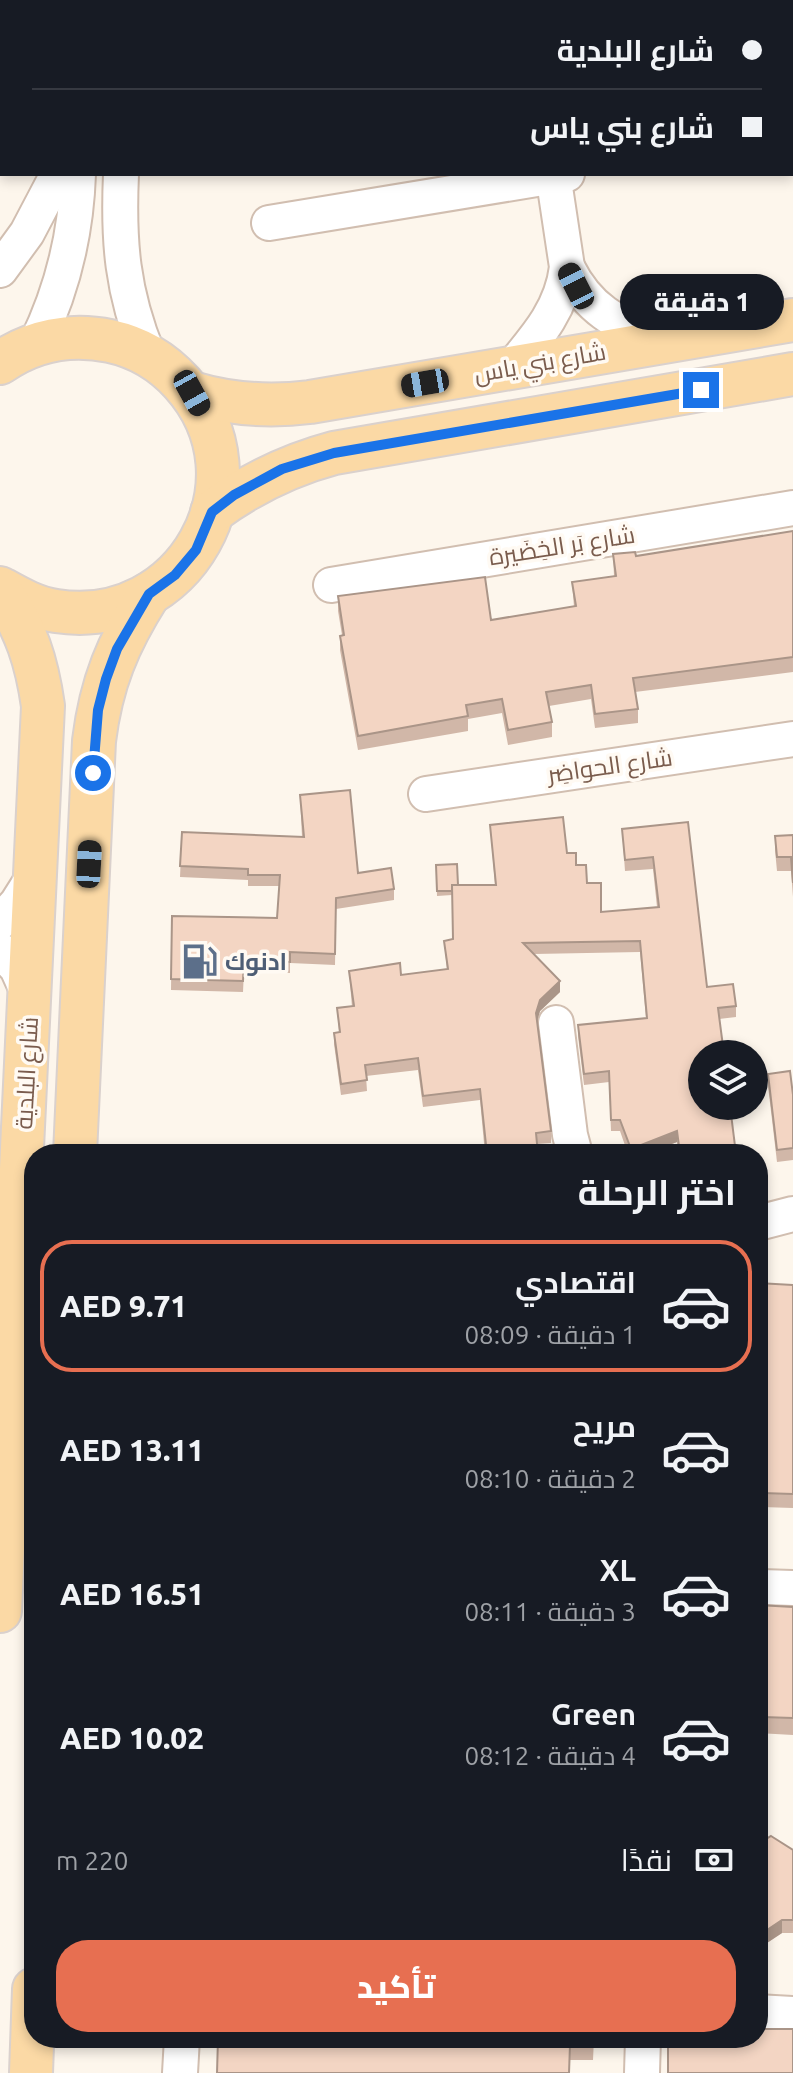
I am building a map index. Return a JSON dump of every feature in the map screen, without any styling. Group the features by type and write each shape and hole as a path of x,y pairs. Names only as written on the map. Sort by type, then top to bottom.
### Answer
{"main road":[{"name":"شارع بني ياس","path":"192,393 239,404 287,405 793,320"},
{"path":"0,590 23,602 55,611 87,613 120,607 149,594 175,575 196,550 218,488 217,455 208,423 192,393 172,372 148,355 121,343 93,338 64,338 12,355"},
{"path":"212,512 234,495 282,469 334,453 793,374"},
{"name":"شارع البلدية","path":"0,590 15,611 29,641 39,673 43,706 0,1611"},
{"path":"76,1144 98,710 117,649 149,594"},
{"path":"31,2073 32,2048"}],"street":[{"path":"0,270 27,233 57,176"},
{"path":"12,355 54,305 69,254 78,176"},
{"path":"121,176 121,264 131,310 148,355"},
{"path":"269,223 551,176"},
{"path":"511,368 548,323 562,295 567,267 557,176"},
{"path":"567,267 583,294 606,316 663,342"},
{"name":"شارع بَر الخِضَيرة","path":"331,585 793,508"},
{"name":"شارع الحواضِر","path":"426,794 793,739"},
{"path":"0,922 17,903 36,873"},
{"path":"0,950 17,968 30,997"},
{"path":"556,1023 572,1144"},
{"path":"768,1220 793,1214"},
{"path":"768,1587 793,1588"},
{"path":"768,2013 793,2014"},
{"path":"180,2073 181,2048"},
{"path":"642,2073 643,2048"}],"building":[{"path":"793,531 793,657 633,678 638,709 595,714 591,685 546,692 552,722 508,730 502,699 466,705 468,716 358,736 340,636 344,635 338,596 485,577 491,620 576,606 572,582 616,576 613,554 635,552 636,556"},
{"path":"350,790 358,873 391,868 394,889 336,898 335,954 290,952 290,962 244,959 243,981 171,979 172,916 277,918 280,875 248,875 248,869 180,866 182,832 304,837 300,795"},
{"path":"563,817 567,853 576,853 576,865 586,865 587,883 601,883 601,912 659,907 653,857 625,860 622,829 688,822 707,987 733,984 736,1006 718,1008 722,1040 688,1040 688,1120 732,1120 735,1144 679,1144 677,1131 644,1144 629,1144 620,1120 611,1120 609,1071 584,1074 578,1025 647,1018 640,941 523,943 560,981 540,1000 536,1013 551,1131 536,1133 537,1144 486,1144 480,1089 423,1096 418,1058 365,1065 367,1080 341,1084 334,1033 340,1032 337,1008 354,1006 349,971 400,963 401,975 448,969 444,941 453,939 452,885 496,885 490,825"},
{"path":"793,835 793,883 791,857 777,857 775,836"},
{"path":"457,864 458,885 452,885 452,891 437,891 436,865"},
{"path":"790,1071 793,1148 777,1150 768,1074"},
{"path":"768,1284 793,1285 793,1494 768,1493"},
{"path":"768,1606 793,1607 793,1718 768,1717"},
{"path":"771,1836 793,1850 793,1920 782,1920 768,1929 768,1838"},
{"path":"768,2029 793,2029 793,2073 668,2073 668,2048 768,2048"},
{"path":"218,2048 570,2048 569,2073 217,2073"}],"place":[{"name":"ادنوك","path":"199,962"}],"route":[{"path":"93,773 98,710 117,649 149,594 175,575 196,550 211,521 212,512 234,495 282,469 334,453 701,390"}]}
